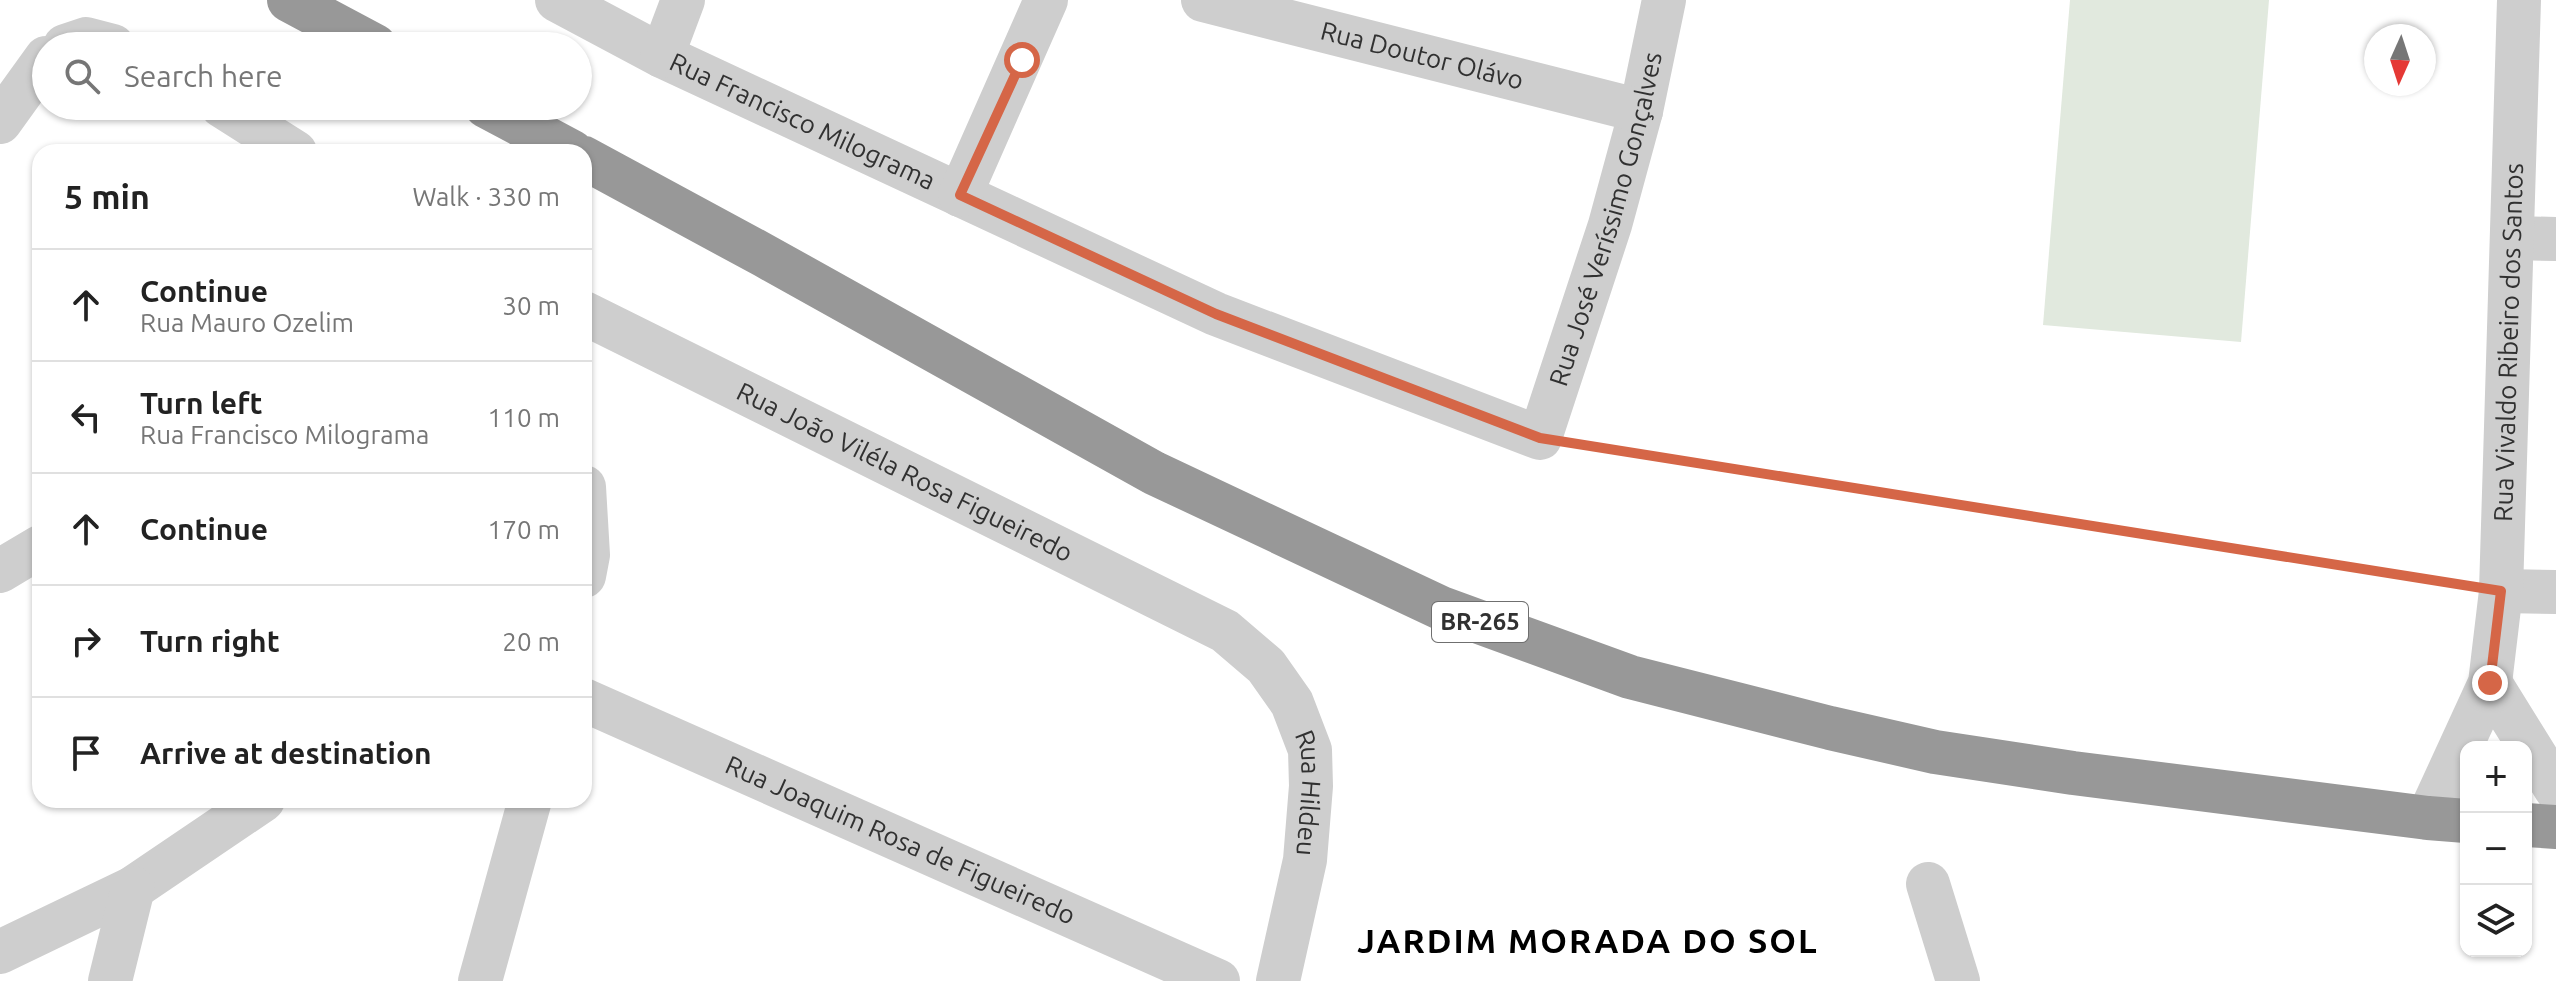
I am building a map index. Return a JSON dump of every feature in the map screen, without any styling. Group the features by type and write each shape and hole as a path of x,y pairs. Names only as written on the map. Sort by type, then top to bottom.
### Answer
{"highway":[{"path":"289,0 349,32"},
{"path":"512,120 557,144"},
{"name":"BR-265","path":"592,162 1154,473 1441,608 1615,671 1830,728 1935,752 2073,773 2447,819"},
{"path":"2532,825 2556,827"}],"street":[{"name":"Rua Francisco Milograma","path":"557,0 662,56 1216,314 1540,438"},
{"path":"662,56 683,0"},
{"path":"960,195 1046,0"},
{"name":"Rua Doutor Olávo","path":"1203,0 1641,111"},
{"name":"Rua José Veríssimo Gonçalves","path":"1540,438 1610,225 1641,111 1664,0"},
{"name":"Rua Vivaldo Ribeiro dos Santos","path":"2447,819 2490,683 2501,591 2519,0"},
{"path":"0,122 32,77"},
{"path":"244,120 282,144"},
{"path":"2513,238 2556,239"},
{"name":"Rua João Viléla Rosa Figueiredo","path":"592,317 1225,631"},
{"path":"0,571 32,552"},
{"path":"2501,591 2556,592"},
{"name":"Rua Hildeu","path":"1225,631 1266,666 1292,703 1310,750 1311,786 1305,860 1278,981"},
{"path":"2490,683 2556,789"},
{"name":"Rua Joaquim Rosa de Figueiredo","path":"592,704 1218,981"},
{"path":"0,952 133,888 251,808"},
{"path":"480,981 528,808"},
{"path":"1928,884 1958,981"},
{"path":"110,981 133,888"}],"path":[{"path":"1540,438 2501,591"}],"shaded area":[{"path":"2070,0 2269,0 2241,342 2043,325"}],"district":[{"name":"JARDIM MORADA DO SOL","path":"1588,941"}],"route":[{"path":"1022,60 960,195 1216,314 1540,438 2501,591 2490,683"}]}
